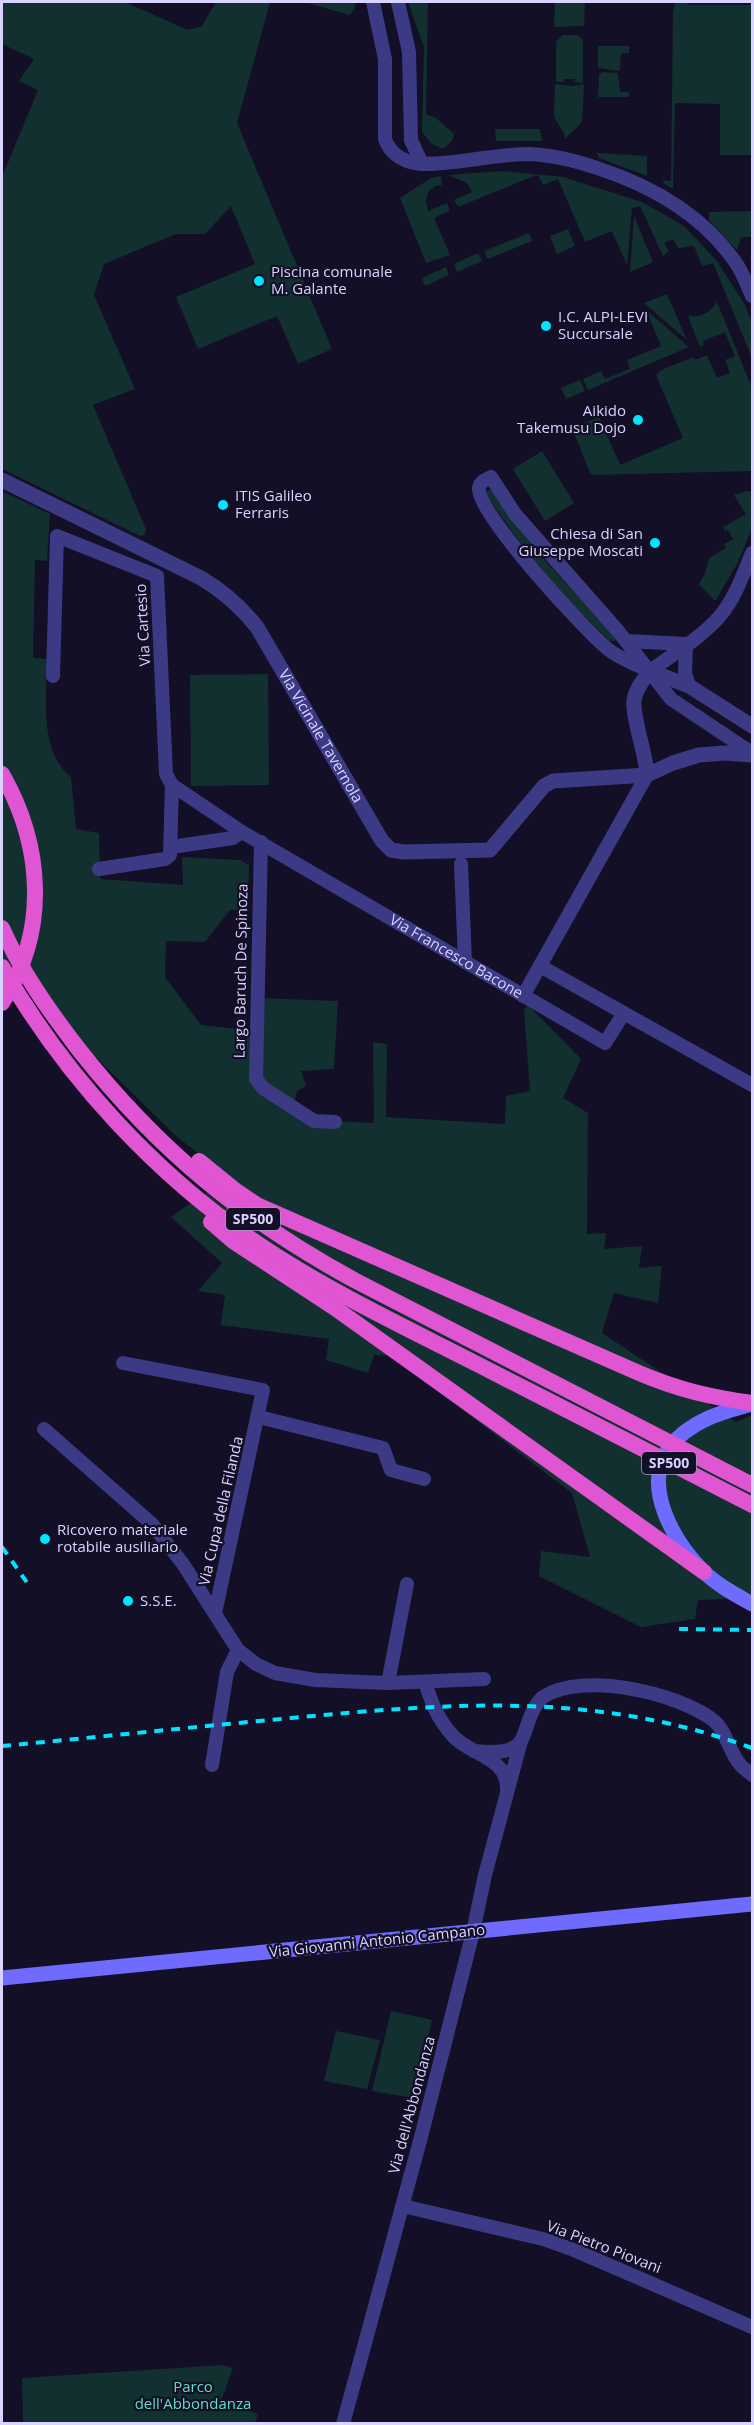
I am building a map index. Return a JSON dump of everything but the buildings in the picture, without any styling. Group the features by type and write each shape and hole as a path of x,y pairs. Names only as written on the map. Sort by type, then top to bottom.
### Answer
{"highway":[{"path":"2,774 27,830 36,875 34,919 26,955 2,1003"},
{"name":"SP500","path":"2,928 34,988 94,1069 137,1117 211,1187 283,1239 356,1281 753,1485"},
{"name":"SP500","path":"2,967 40,1028 79,1078 172,1176 232,1225 302,1271 753,1505"},
{"path":"137,1117 186,1151 236,1191 288,1219 676,1388 706,1396 753,1403"},
{"path":"172,1176 203,1215 233,1241 335,1308 704,1572"}],"main road":[{"path":"753,1403 698,1422 668,1449 661,1470 659,1493 667,1519 682,1545 704,1572 753,1604"},
{"name":"Via Giovanni Antonio Campano","path":"2,1978 753,1904"}],"street":[{"path":"373,2 385,59 385,139 387,146 396,155 422,164 531,154 576,161 641,184 666,196 697,219 736,264 753,296"},
{"path":"398,2 409,52 411,140 422,164"},
{"path":"753,726 689,686 650,671 626,661 608,650 565,608 498,526 480,495 479,487 482,482 491,477 515,514 626,641 650,671 671,699 753,754"},
{"name":"Via Vicinale Tavernola","path":"2,480 201,578 217,588 244,611 257,627 382,841 391,850 404,852 490,850 548,782 647,775"},
{"name":"Via Cartesio","path":"53,676 57,536 157,576 166,774 172,785 171,848"},
{"path":"753,554 738,587 720,616 705,631 650,671 639,685 634,698 634,707 647,761 647,775 673,763 699,755 753,754"},
{"path":"626,641 686,644"},
{"path":"686,644 685,673 689,686"},
{"name":"Via Francesco Bacone","path":"172,785 242,832 523,996 647,775"},
{"path":"99,870 165,859 170,855 171,848 233,838 242,832"},
{"name":"Largo Baruch De Spinoza","path":"261,842 256,1079 263,1088 314,1121 335,1122"},
{"path":"461,864 465,962"},
{"path":"540,966 753,1085"},
{"path":"523,996 605,1043 624,1013"},
{"name":"Via Cupa della Filanda","path":"123,1363 263,1390 215,1613"},
{"path":"259,1417 383,1448 391,1470 424,1479"},
{"name":"Via Cupa della Filanda","path":"44,1429 152,1524 183,1564 238,1650 256,1664 275,1672 315,1680 388,1683 484,1679"},
{"path":"388,1683 407,1584"},
{"path":"212,1765 227,1672 238,1650"},
{"path":"425,1682 435,1714 453,1736 474,1750 491,1752 506,1750 521,1742 530,1714 542,1697 568,1688 614,1685 657,1694 694,1707 716,1722 739,1764 753,1775"},
{"name":"Via dell'Abbondanza","path":"343,2424 403,2206 473,1932 485,1875 521,1742"},
{"name":"Via dell'Abbondanza","path":"474,1750 499,1765 505,1775 506,1794"},
{"name":"Via Pietro Piovani","path":"403,2206 500,2228 563,2247 753,2327"}],"green space":[{"path":"2,2 125,2 188,30 202,26 216,2 270,2 237,123 332,349 298,364 277,316 198,349 176,297 255,264 231,206 205,234 176,234 104,264 94,295 135,389 93,405 146,529 145,535 140,536 2,469 2,177 38,90 19,81 34,59 2,44"},
{"path":"305,2 356,2 354,10 349,15"},
{"path":"408,2 428,2 426,114 436,118 454,134 452,141 443,149 432,144 422,132 424,47"},
{"path":"555,2 585,2 584,26 554,27"},
{"path":"675,2 687,2 688,5 752,5 752,155 720,155 720,104 675,103 673,189 663,183 664,180 671,181"},
{"path":"562,35 578,35 583,40 583,83 575,82 575,79 556,82 556,42"},
{"path":"598,46 629,46 629,53 621,53 620,71 598,68"},
{"path":"618,73 620,92 629,92 629,97 598,97 599,74"},
{"path":"555,84 573,86 584,84 582,122 565,139 554,117"},
{"path":"495,129 540,129 542,141 496,141"},
{"path":"597,153 647,156 647,176 599,158"},
{"path":"502,171 563,177 642,202 684,226 717,261 745,305 752,322 752,358 713,263 702,266 694,246 678,248 673,239 664,243 669,251 663,256 640,206 632,208 627,265 612,231 585,242 558,179 543,185 538,175 534,176 458,207 454,200 472,192 467,183 448,175"},
{"path":"441,176 442,185 435,186 428,192 426,201 428,211 447,203 450,211 434,218 450,255 426,263 400,198 431,178"},
{"path":"752,211 752,237 741,237 737,250 709,220 709,212"},
{"path":"634,216 653,262 630,272"},
{"path":"568,229 575,246 557,254 550,236"},
{"path":"529,233 532,241 488,259 484,251"},
{"path":"478,253 482,261 457,272 454,264"},
{"path":"446,267 449,275 425,286 422,278"},
{"path":"667,294 687,340 644,303"},
{"path":"717,302 752,388 752,471 591,475 572,428 599,417 620,465 683,438 656,375 661,370 694,357 695,360 707,355 717,378 730,373 725,360 735,356 725,332 703,341 704,345 700,347 688,316 705,314"},
{"path":"646,310 689,347 588,390 583,379 601,371 605,379 630,369 627,360 661,346"},
{"path":"580,380 585,391 566,399 561,388"},
{"path":"542,451 574,503 545,521 513,469"},
{"path":"491,489 545,561 609,629 616,638 615,641 610,641 593,625 544,572 514,535 487,495 487,491"},
{"path":"2,491 50,514 47,561 35,560 33,658 47,659 46,706 49,738 60,766 71,777 76,829 99,833 100,879 183,885 182,857 240,860 249,865 248,928 238,910 230,910 205,942 166,941 165,977 201,1025 256,1031 257,998 338,1001 334,1069 301,1071 306,1086 297,1091 293,1107 313,1120 374,1123 373,1042 387,1044 386,1117 505,1124 506,1096 530,1091 524,1010 528,1005 581,1059 563,1098 588,1113 587,1234 606,1233 604,1249 642,1246 639,1268 662,1266 658,1303 614,1293 602,1333 736,1422 752,1415 752,1598 698,1600 695,1619 641,1627 539,1576 541,1551 590,1557 572,1493 391,1356 374,1355 368,1373 326,1360 329,1339 221,1325 225,1295 198,1291 222,1263 171,1217 228,1177 176,1136 75,1037 31,968 2,997"},
{"path":"746,491 752,492 752,529 736,566 715,601 699,584 705,574 709,558 726,548 724,544 733,539 728,530 725,531 723,527 746,514 734,495"},
{"path":"268,674 269,785 191,786 190,675"},
{"path":"391,2011 432,2020 414,2098 372,2091"},
{"path":"336,2031 380,2040 367,2089 324,2081"},
{"name":"Parco dell'Abbondanza","path":"223,2365 233,2368 221,2401 258,2414 255,2423 23,2423 22,2378"}],"railway":[{"path":"2,1547 28,1584"},
{"path":"679,1629 752,1630"},
{"path":"2,1746 409,1708 523,1706 637,1717 694,1730 752,1748"}],"place":[{"name":"Piscina comunale M. Galante","path":"259,281"},
{"name":"I.C. ALPI-LEVI Succursale","path":"546,326"},
{"name":"Aikido Takemusu Dojo","path":"638,420"},
{"name":"ITIS Galileo Ferraris","path":"223,505"},
{"name":"Chiesa di San Giuseppe Moscati","path":"655,543"},
{"name":"Ricovero materiale rotabile ausiliario","path":"45,1539"},
{"name":"S.S.E.","path":"128,1601"}]}
